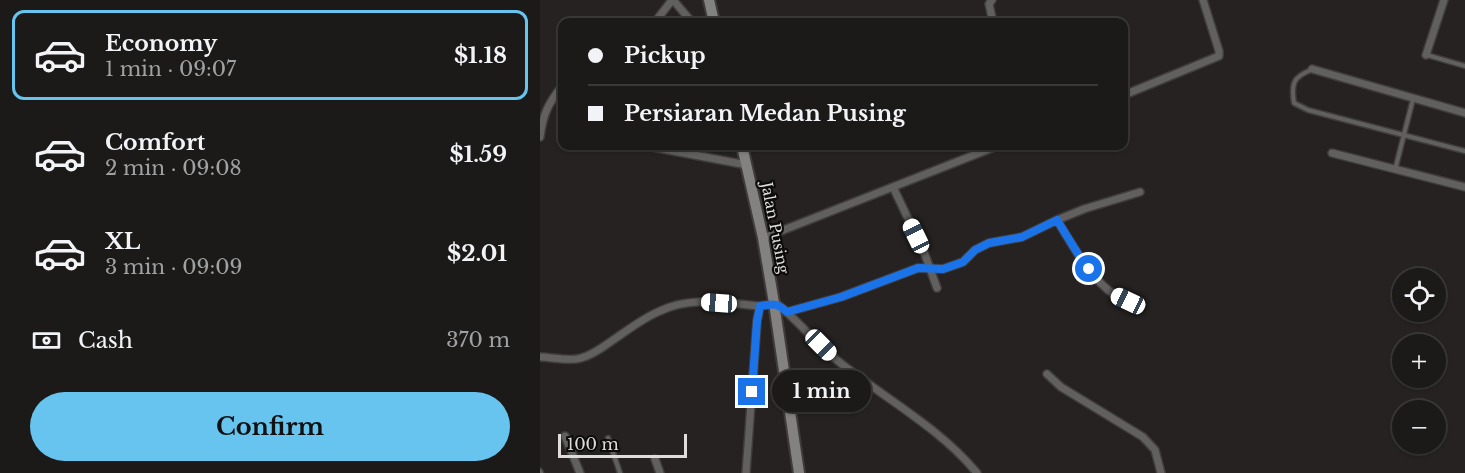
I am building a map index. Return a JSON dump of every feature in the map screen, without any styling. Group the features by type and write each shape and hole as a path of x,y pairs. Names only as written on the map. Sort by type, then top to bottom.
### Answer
{"main road":[{"path":"709,0 713,18"},
{"name":"Jalan Pusing","path":"743,150 764,238 798,473"}],"street":[{"path":"659,18 673,0 689,18"},
{"path":"992,0 989,4 992,18"},
{"path":"1128,93 1220,54 1203,0"},
{"path":"1426,55 1444,0"},
{"path":"1312,69 1465,113"},
{"path":"540,137 543,113 558,91"},
{"path":"668,150 747,165"},
{"path":"764,238 987,150"},
{"path":"1332,153 1465,187"},
{"path":"893,187 938,288"},
{"path":"787,312 841,297 918,268 943,269 963,262 975,250 989,243 1022,237 1084,209 1140,192"},
{"path":"1057,220 1080,257 1098,280 1114,295 1128,301"},
{"path":"540,357 580,359 660,310 684,303 760,306 774,303 787,312 836,360 933,430 968,461 977,473"},
{"path":"746,473 753,359 760,306"},
{"path":"1047,374 1061,387 1143,437 1155,450 1161,473"},
{"path":"566,436 580,473"},
{"path":"655,459 660,473"}],"lane":[{"path":"1426,55 1465,66"},
{"path":"1312,69 1301,74 1293,84 1294,103 1308,110 1465,151"},
{"path":"1395,170 1413,98"},
{"path":"608,438 620,473"}],"route":[{"path":"752,392 753,359 760,306 774,303 787,312 841,297 918,268 943,269 963,262 975,250 989,243 1022,237 1057,220 1089,269"}]}
